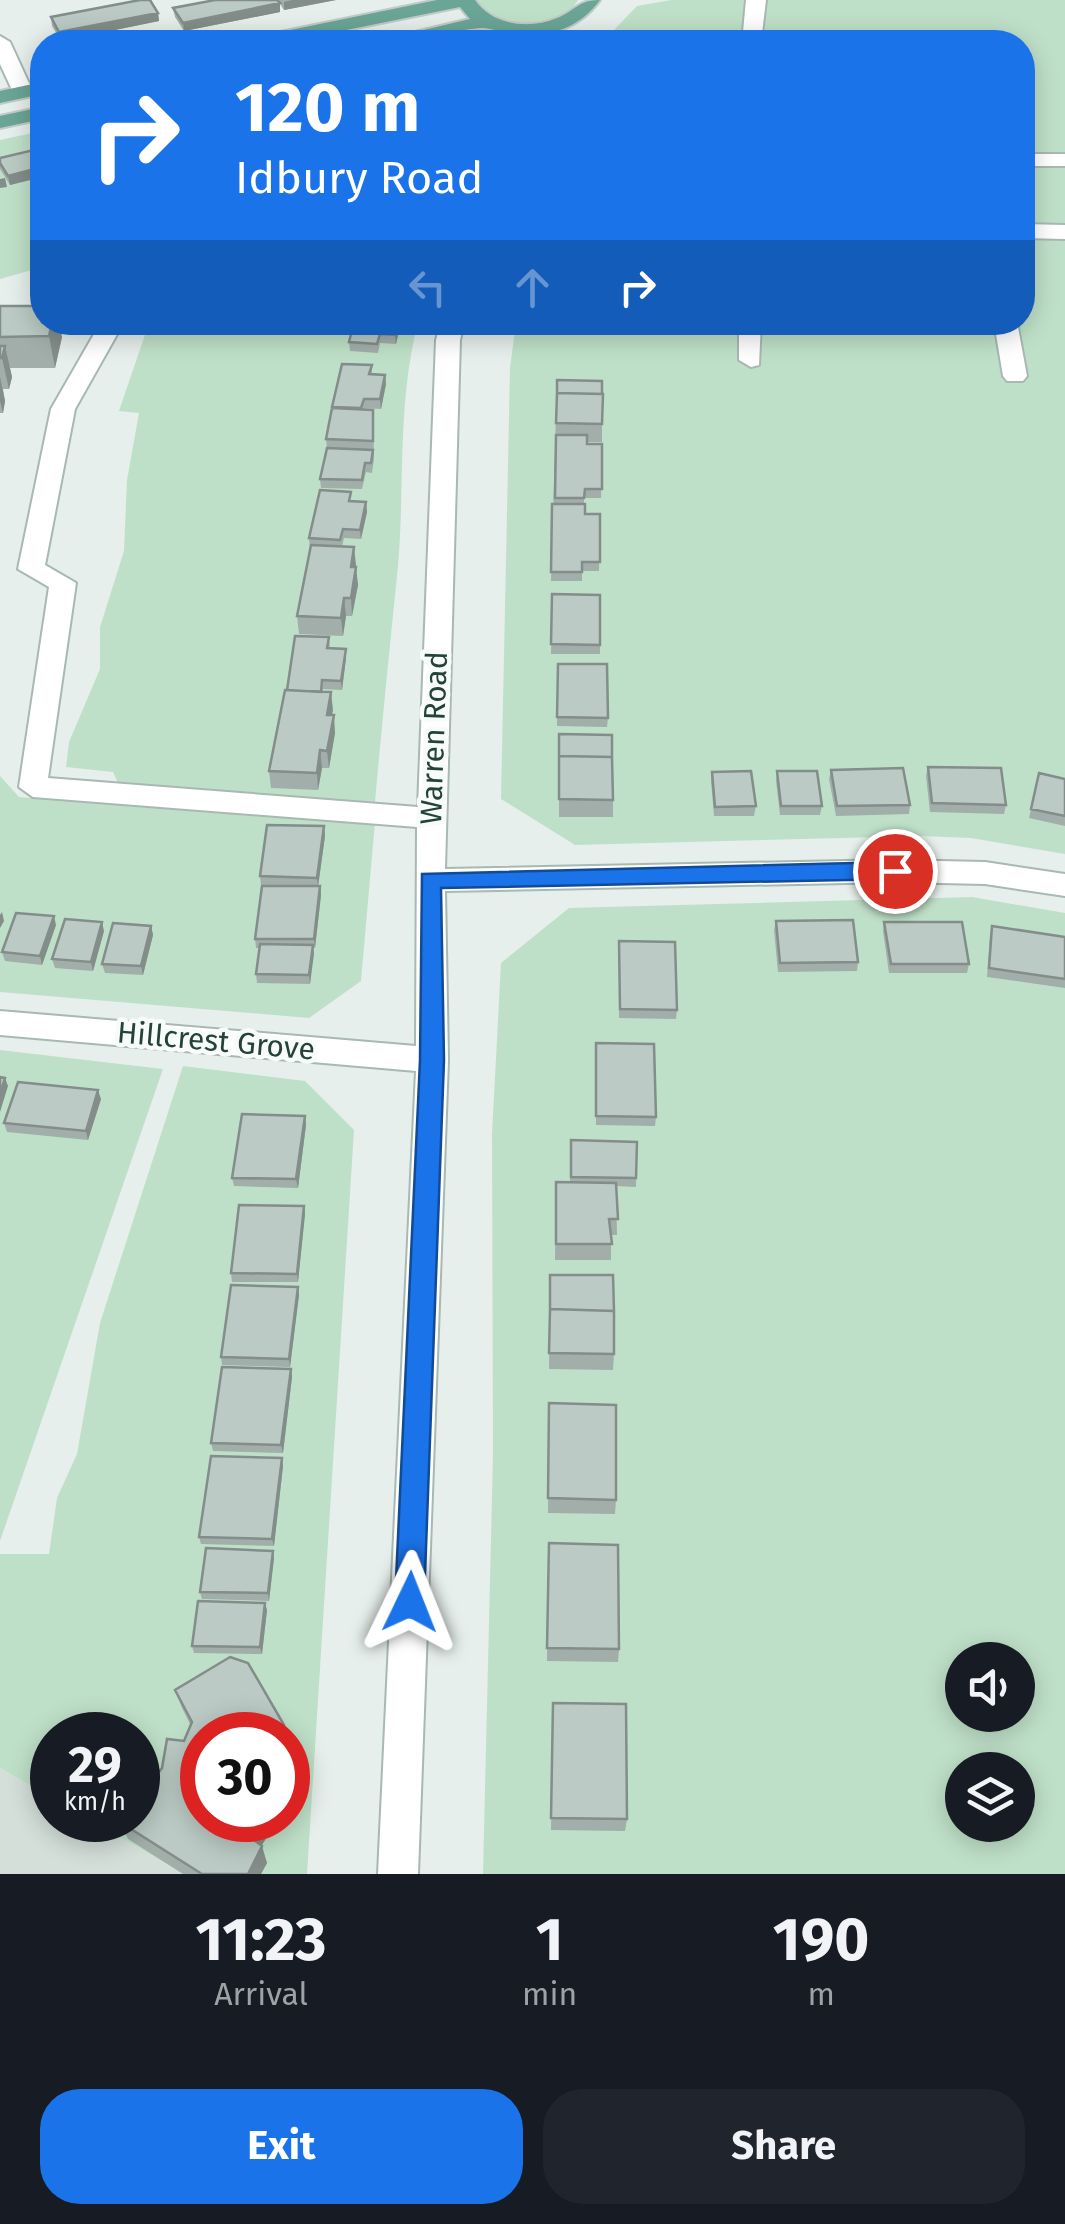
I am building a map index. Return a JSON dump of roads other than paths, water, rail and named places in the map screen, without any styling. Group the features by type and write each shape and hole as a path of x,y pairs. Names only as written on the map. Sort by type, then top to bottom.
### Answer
{"main road":[{"path":"319,30 465,0 487,21 517,30"},
{"path":"546,30 566,22 591,0"},
{"path":"442,30 487,21"},
{"path":"0,97 30,91"},
{"path":"0,122 30,116"}],"street":[{"path":"753,30 756,0"},
{"path":"0,42 30,86"},
{"path":"1035,160 1065,160"},
{"path":"1035,231 1065,232"},
{"path":"106,335 63,409 30,569 62,583 32,787 432,818"},
{"name":"Warren Road","path":"398,1874 432,1060 430,880 449,335"},
{"path":"750,335 751,360"},
{"path":"1008,335 1016,376"},
{"path":"430,880 895,871 985,872 1065,885"},
{"name":"Hillcrest Grove","path":"0,1022 432,1060"}]}
